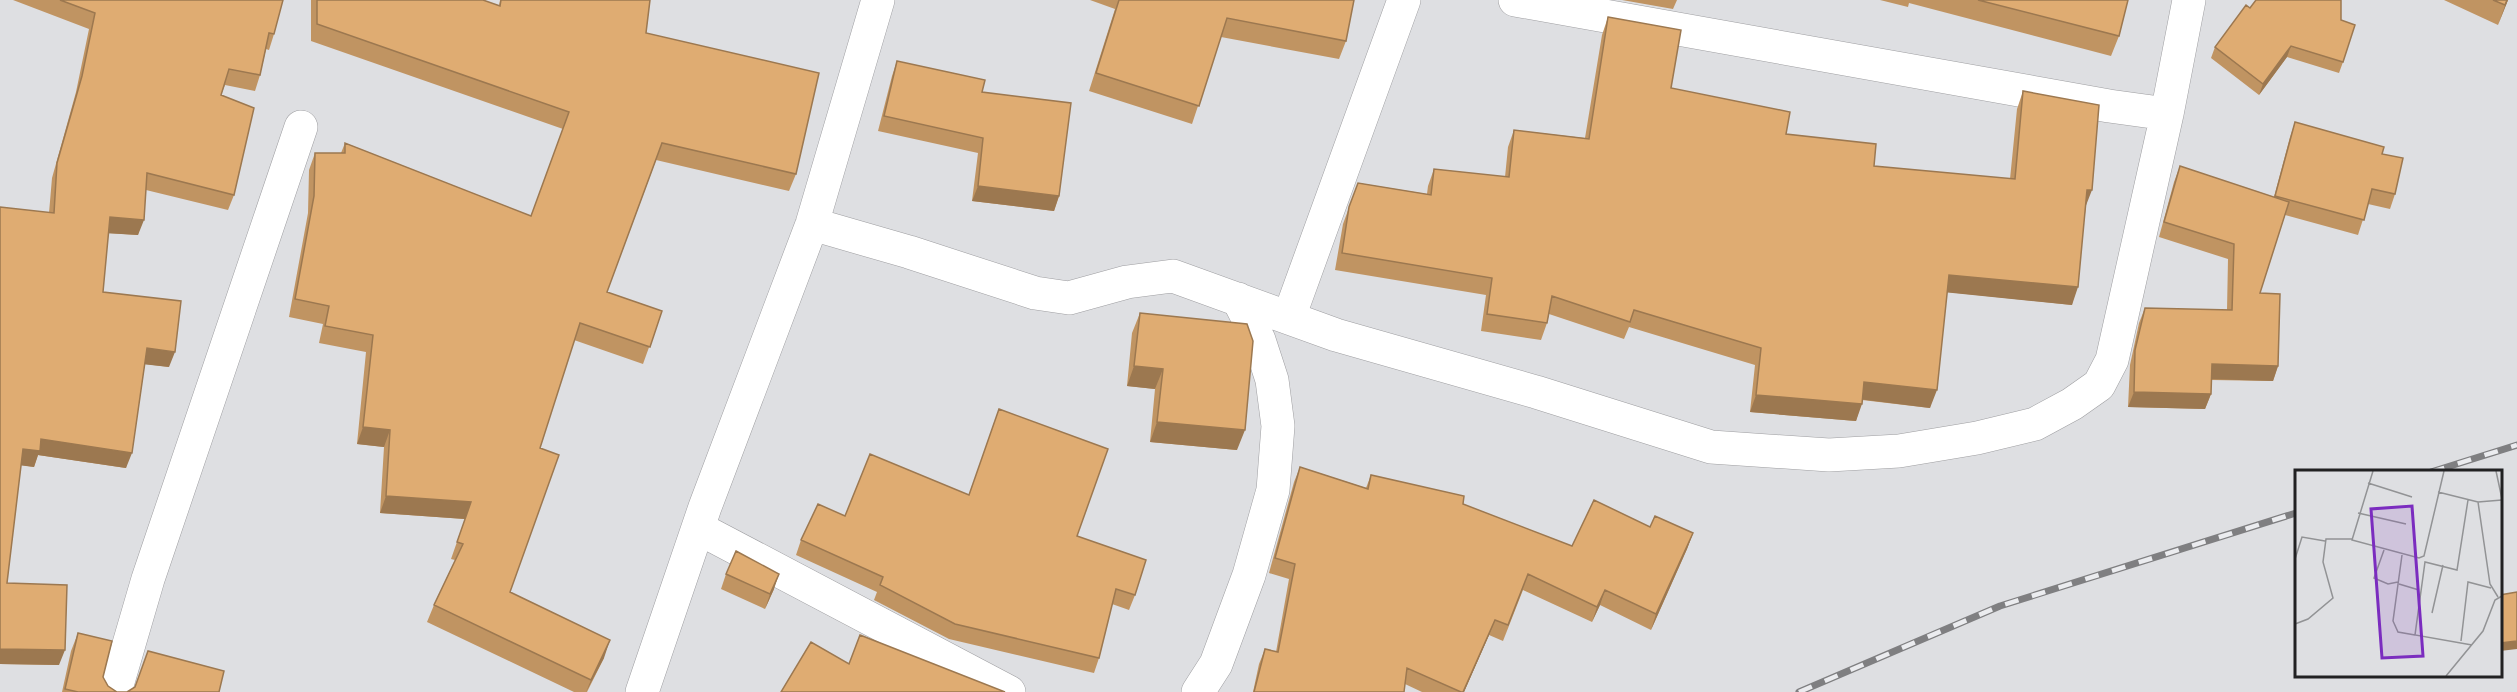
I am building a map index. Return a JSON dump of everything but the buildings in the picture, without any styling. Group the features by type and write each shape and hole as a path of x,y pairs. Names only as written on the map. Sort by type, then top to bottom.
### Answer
{"street":[{"path":"642,692 698,528 812,224 878,0"},
{"path":"1259,340 1284,316 1404,0"},
{"path":"1515,0 2109,106 2167,114"},
{"path":"812,224 909,252 1035,293 1069,298 1127,282 1173,276 1336,334 1536,392 1711,447 1829,455 1899,451 1989,435 2035,424 2072,404 2099,385 2112,360 2167,114 2189,0"},
{"path":"115,692 148,579 301,127"},
{"path":"1198,692 1216,664 1249,575 1273,490 1278,426 1272,380 1259,340 1238,299"},
{"path":"698,528 1009,692"}],"railway":[{"path":"2437,470 2517,445"},
{"path":"1799,692 2000,606 2295,513"}]}
